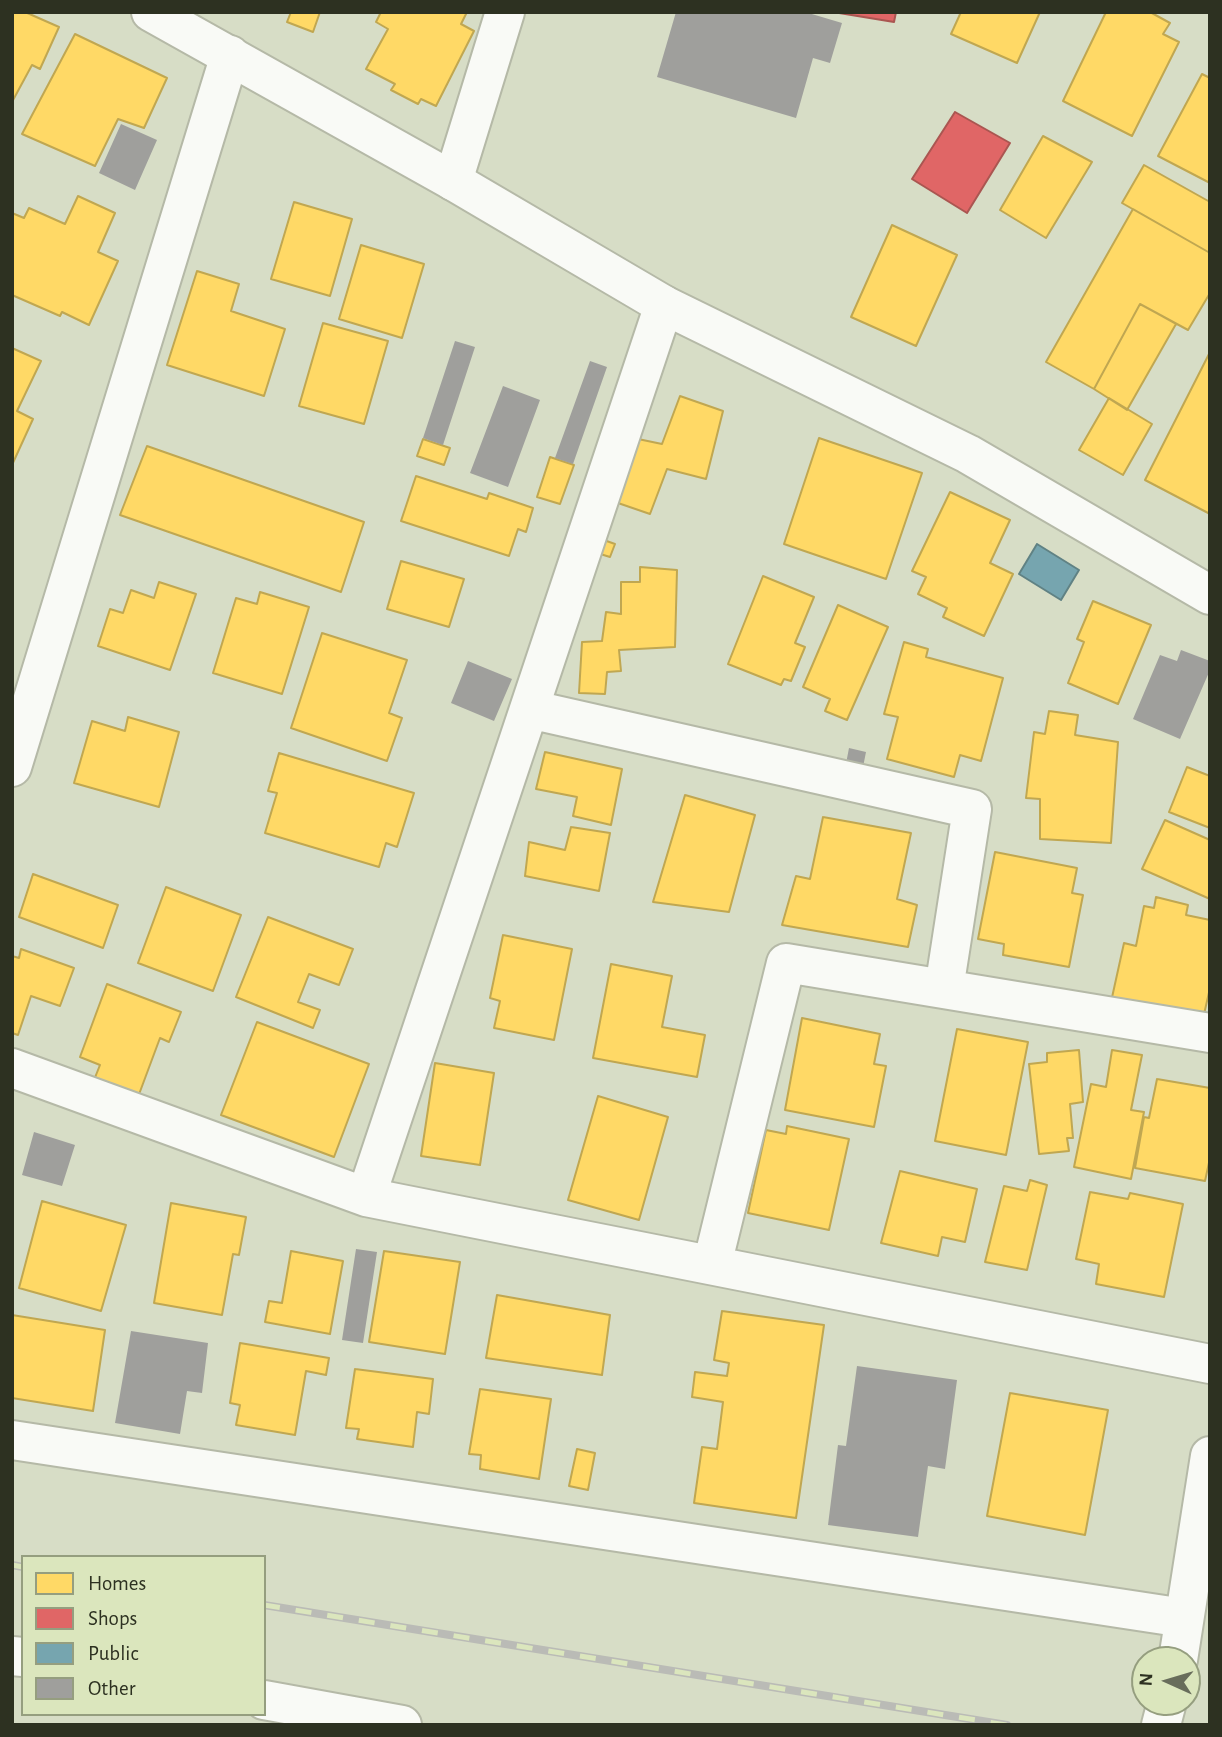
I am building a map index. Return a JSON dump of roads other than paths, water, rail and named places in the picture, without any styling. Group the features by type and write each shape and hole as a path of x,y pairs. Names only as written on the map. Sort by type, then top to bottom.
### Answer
{"street":[{"path":"151,12 453,181 664,305 968,454 1210,594"},
{"path":"453,181 505,12"},
{"path":"12,768 230,55"},
{"path":"366,1197 664,305"},
{"path":"529,709 972,809 944,989"},
{"path":"712,1265 786,963 1210,1033"},
{"path":"12,1068 366,1197 1210,1364"},
{"path":"12,1440 1184,1618"},
{"path":"1188,1646 1184,1618 1210,1456"},
{"path":"266,1700 352,1720 401,1725"}],"railway":[{"path":"12,1565 21,1567"},
{"path":"266,1605 1007,1725"}]}
